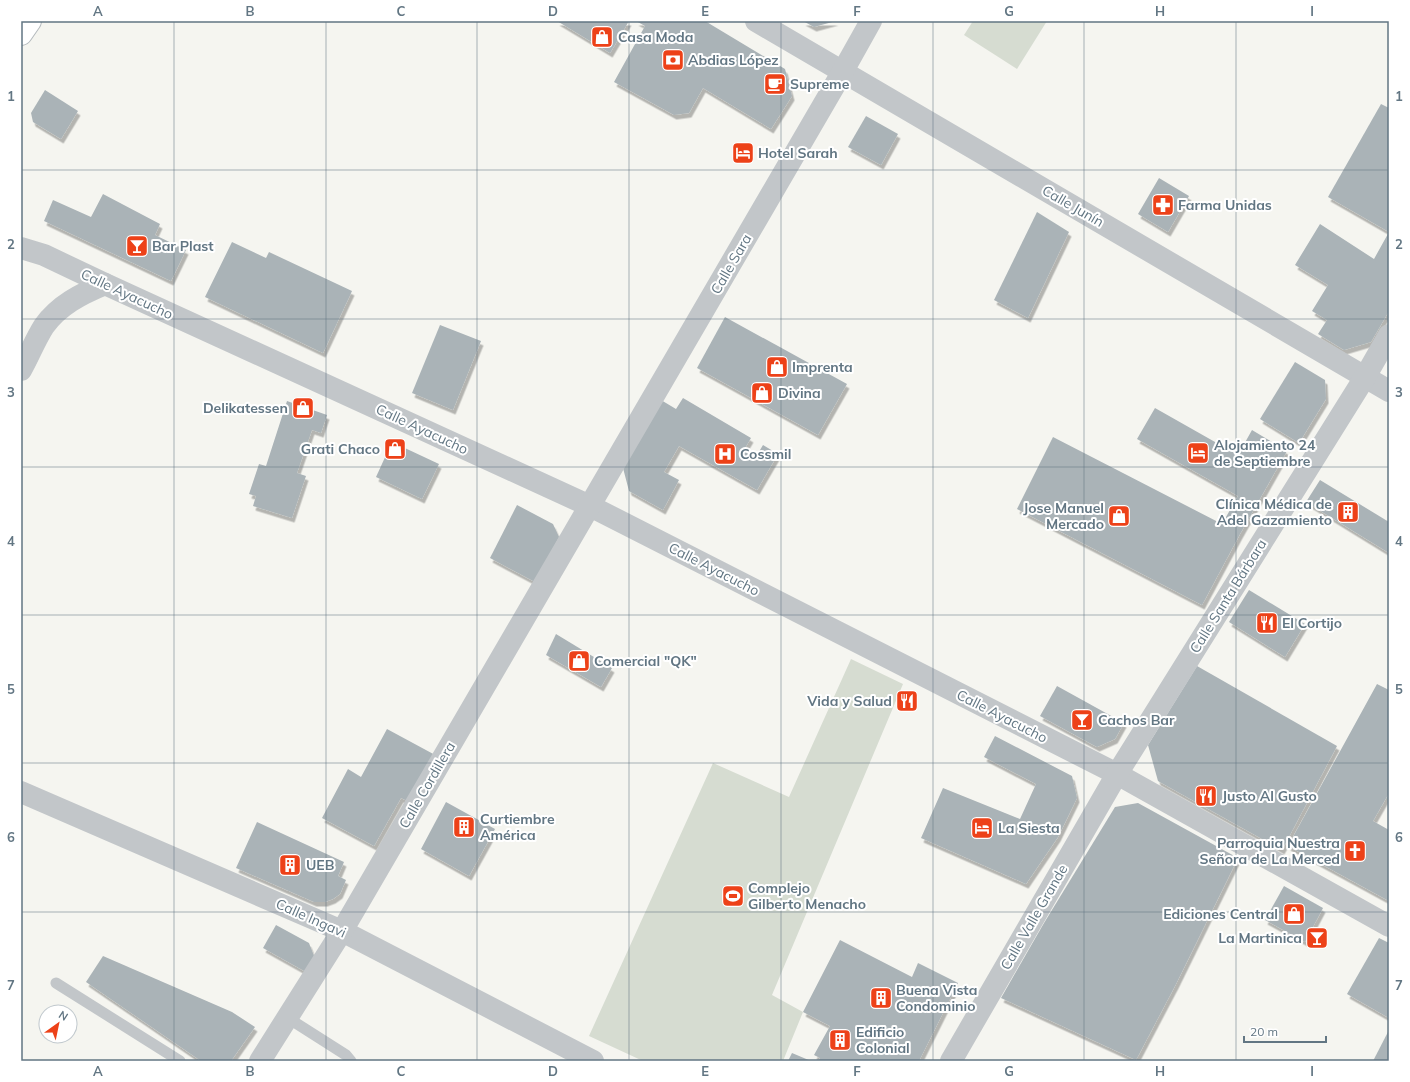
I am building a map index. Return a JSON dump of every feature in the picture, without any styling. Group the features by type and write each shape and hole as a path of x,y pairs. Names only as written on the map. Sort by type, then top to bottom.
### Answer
{"main road":[{"path":"21,34 30,21"}],"street":[{"name":"Calle Junín","path":"756,21 1389,391"},
{"name":"Calle Sara","path":"590,506 843,72 871,21"},
{"name":"Calle Ayacucho","path":"21,248 44,254 105,284 590,506 1117,774 1389,926"},
{"path":"21,370 44,326 59,309 80,294 105,284"},
{"name":"Calle Santa Bárbara","path":"1117,774 1365,377 1389,335"},
{"name":"Calle Cordillera","path":"260,1061 342,931 590,506"},
{"name":"Calle Valle Grande","path":"951,1061 1117,774"},
{"name":"Calle Ingavi","path":"21,792 342,931 593,1061"}],"lane":[{"path":"56,983 180,1061"},
{"path":"288,1018 346,1055 351,1061"}],"shaded area":[{"path":"973,21 1047,21 1017,69 964,35"},
{"name":"Complejo Gilberto Menacho","path":"851,659 903,684 772,995 803,1012 783,1061 643,1061 589,1036 713,763 789,797"}],"building":[{"name":"Casa Moda","path":"557,21 629,21 610,53"},
{"name":"Abdias López","path":"636,21 705,21 785,69 792,96 771,129 703,88 689,113 674,115 614,82 645,26"},
{"path":"803,21 836,21 814,27"},
{"path":"45,90 78,111 61,139 33,122 31,113"},
{"path":"1381,104 1389,108 1389,232 1328,197"},
{"path":"866,116 898,134 881,165 848,147"},
{"name":"Farma Unidas","path":"1159,178 1189,196 1168,232 1138,214"},
{"path":"103,194 160,224 155,235 186,250 171,281 44,221 53,200 91,217"},
{"path":"1037,212 1069,232 1028,318 994,300"},
{"path":"1320,224 1374,259 1389,232 1389,311 1371,342 1344,350 1318,334 1327,320 1312,311 1328,285 1295,265"},
{"path":"232,242 266,258 269,252 352,291 323,353 205,297"},
{"name":"Imprenta","path":"725,317 847,384 818,435 697,368"},
{"path":"440,325 481,341 453,410 412,393"},
{"path":"1295,362 1325,380 1326,399 1299,443 1260,419"},
{"name":"Cossmil","path":"683,398 751,438 745,448 757,455 763,445 778,454 757,490 679,446 664,472 679,480 663,510 629,491 623,468 661,400 676,409"},
{"path":"287,401 327,415 321,433 312,430 297,473 306,476 292,518 253,506 256,496 249,494 259,464 266,466"},
{"name":"Jose Manuel Mercado","path":"1155,408 1238,455 1252,430 1287,451 1202,605 1017,509 1053,437 1222,524 1238,496 1137,439"},
{"path":"392,442 439,464 422,499 376,477"},
{"name":"Clínica Médica de Adel Gazamiento","path":"1320,480 1389,522 1389,553 1306,502"},
{"path":"517,505 553,524 559,537 535,582 490,558"},
{"name":"El Cortijo","path":"1249,590 1305,624 1285,657 1229,622"},
{"name":"Comercial \"QK\"","path":"556,634 612,668 601,687 546,655"},
{"path":"1197,666 1337,746 1282,850 1158,781 1148,745"},
{"path":"1377,684 1389,690 1389,793 1373,821 1389,830 1389,901 1288,846"},
{"name":"Cachos Bar","path":"1057,686 1124,723 1115,739 1097,747 1040,716"},
{"path":"387,729 437,756 412,803 401,798 374,846 322,818 348,769 361,777"},
{"name":"La Siesta","path":"995,736 1072,776 1077,798 1058,837 1026,884 921,838 943,788 1020,819 1036,784 984,757"},
{"path":"446,802 495,829 469,876 421,849"},
{"path":"1138,803 1238,858 1176,984 1136,1060 1001,998 1044,923 1115,807"},
{"name":"UEB","path":"257,822 344,862 338,876 346,880 340,894 325,902 314,902 236,868"},
{"name":"Ediciones Central","path":"1284,886 1323,908 1305,942 1265,920"},
{"path":"276,925 309,943 314,956 306,972 263,948"},
{"path":"1379,938 1389,943 1389,1018 1347,994"},
{"name":"Buena Vista Condominio","path":"840,940 912,977 918,963 958,983 919,1061 818,1061 820,1058 814,1055 830,1026 803,1012"},
{"path":"103,956 232,1012 255,1027 231,1061 201,1061 86,982"},
{"path":"1389,1030 1389,1061 1373,1061"},
{"path":"792,1053 811,1061 788,1061"}],"place":[{"name":"Casa Moda","path":"602,37"},
{"name":"Abdias López","path":"673,60"},
{"name":"Supreme","path":"775,84"},
{"name":"Hotel Sarah","path":"743,153"},
{"name":"Farma Unidas","path":"1163,205"},
{"name":"Bar Plast","path":"137,246"},
{"name":"Imprenta","path":"777,367"},
{"name":"Divina","path":"762,393"},
{"name":"Delikatessen","path":"303,408"},
{"name":"Grati Chaco","path":"395,449"},
{"name":"Alojamiento 24 de Septiembre","path":"1198,453"},
{"name":"Cossmil","path":"725,454"},
{"name":"Clínica Médica de Adel Gazamiento","path":"1348,512"},
{"name":"Jose Manuel Mercado","path":"1119,516"},
{"name":"El Cortijo","path":"1267,623"},
{"name":"Comercial \"QK\"","path":"579,661"},
{"name":"Vida y Salud","path":"907,701"},
{"name":"Cachos Bar","path":"1082,720"},
{"name":"Justo Al Gusto","path":"1206,796"},
{"name":"Curtiembre América","path":"464,827"},
{"name":"La Siesta","path":"982,828"},
{"name":"Parroquia Nuestra Señora de La Merced","path":"1355,851"},
{"name":"UEB","path":"290,865"},
{"name":"Complejo Gilberto Menacho","path":"733,896"},
{"name":"Ediciones Central","path":"1294,914"},
{"name":"La Martinica","path":"1317,938"},
{"name":"Buena Vista Condominio","path":"881,998"},
{"name":"Edificio Colonial","path":"840,1040"}]}
